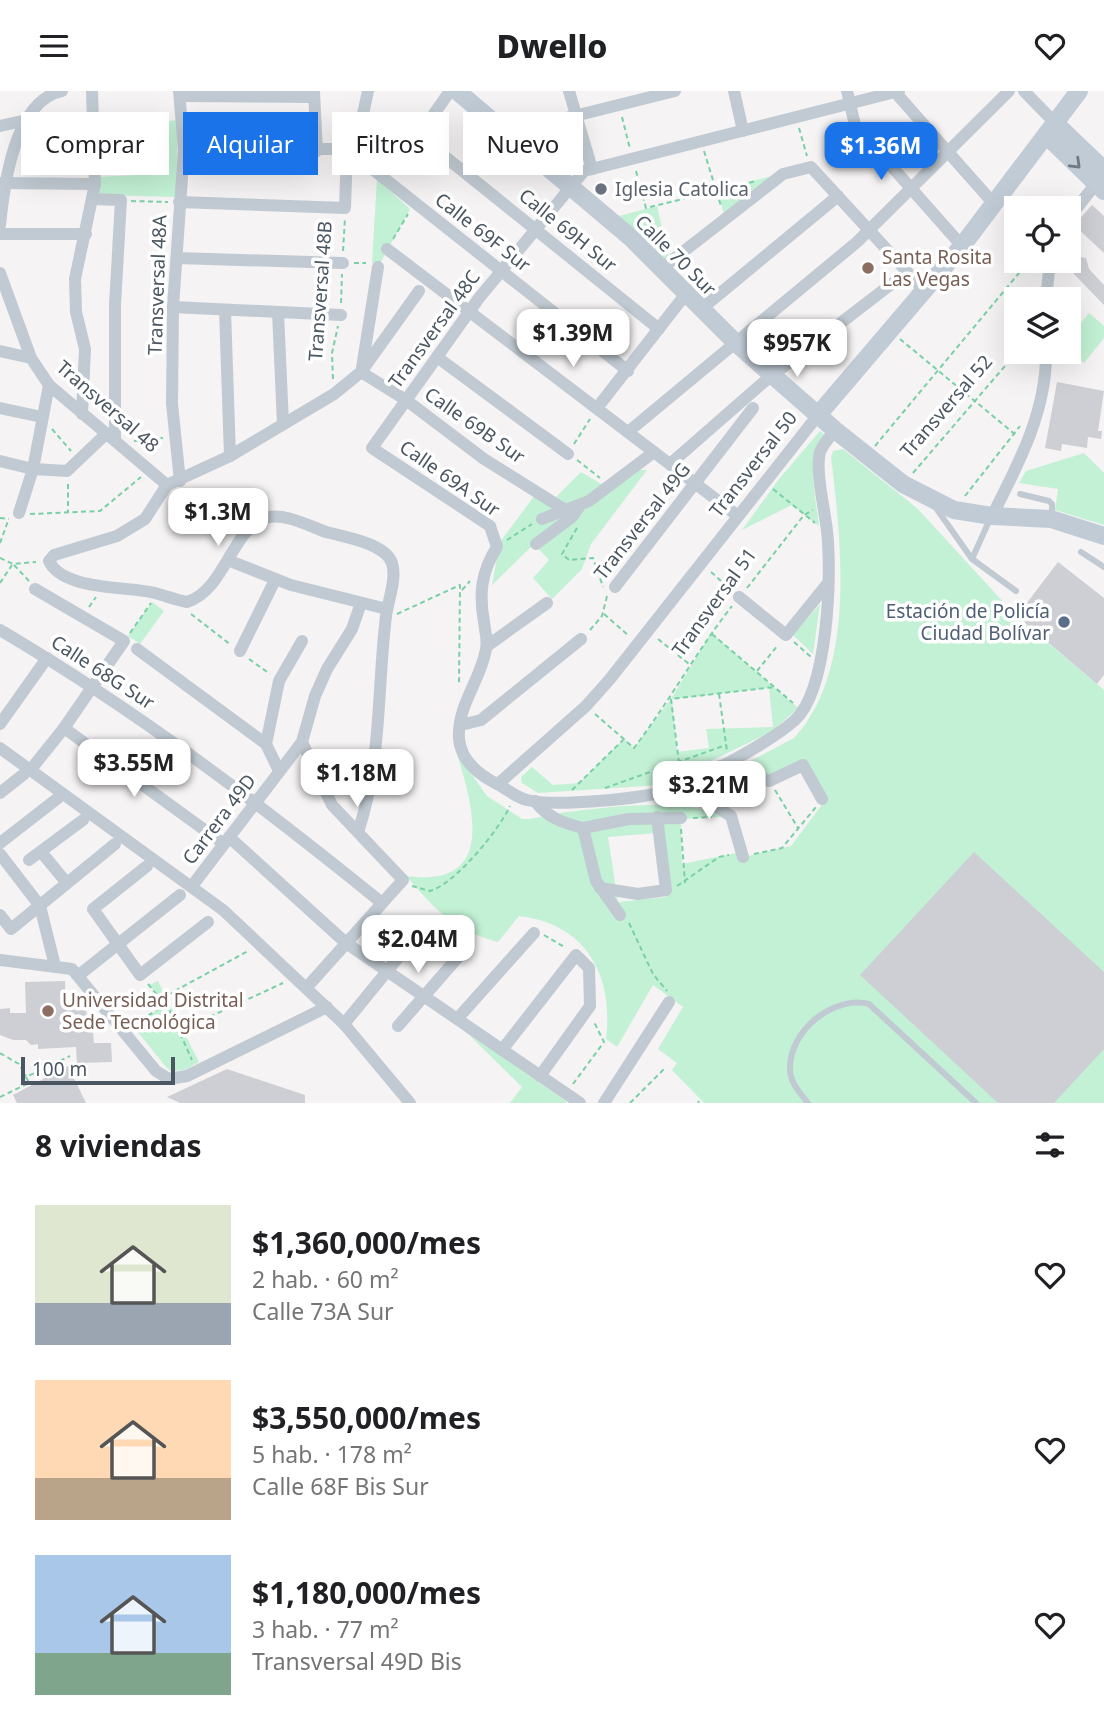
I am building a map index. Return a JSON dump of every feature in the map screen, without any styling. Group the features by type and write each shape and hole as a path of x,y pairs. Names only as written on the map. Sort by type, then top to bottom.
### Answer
{"street":[{"path":"33,112 41,101 57,91"},
{"path":"92,91 92,112"},
{"path":"363,112 368,91"},
{"path":"435,112 450,91"},
{"name":"Calle 70 Sur","path":"459,91 482,112"},
{"path":"569,91 574,112"},
{"path":"583,114 675,91"},
{"path":"734,91 743,131"},
{"path":"628,432 737,344 869,230 1009,91"},
{"path":"1024,91 1051,130 1102,179 1081,204"},
{"name":"Transversal 50","path":"498,784 586,706 639,645 818,415 962,246 1079,91"},
{"path":"583,149 588,170 796,117 849,97 897,92 946,153 993,204"},
{"path":"180,94 314,94 315,112"},
{"name":"Transversal 48A","path":"180,94 183,135"},
{"path":"849,97 855,125 909,190 962,246"},
{"path":"0,126 21,120"},
{"path":"0,225 2,184 21,132"},
{"name":"Calle 69H Sur","path":"449,158 659,329"},
{"name":"Transversal 48A","path":"174,483 173,307 183,160"},
{"path":"661,269 783,174 811,167 924,290"},
{"name":"Transversal 48C","path":"372,447 501,271 570,187 588,170"},
{"path":"82,414 85,349 76,312 75,279 86,234 93,175"},
{"name":"Transversal 48B","path":"345,208 346,175"},
{"name":"Calle 69F Sur","path":"380,175 628,371"},
{"name":"Calle 70 Sur","path":"556,175 630,237 685,295 737,344 776,375 835,430 903,484 931,501 954,510 992,516 1051,519 1104,537"},
{"path":"2,184 94,184"},
{"path":"700,310 838,196"},
{"path":"0,461 33,469 67,471 114,439 115,305 121,200 92,199"},
{"path":"179,202 345,208"},
{"path":"0,234 86,234"},
{"path":"387,249 738,516"},
{"path":"177,258 343,263"},
{"path":"361,372 378,267"},
{"name":"Transversal 48","path":"0,272 5,300 31,358 49,385 150,469 174,483"},
{"path":"670,464 776,375 907,272"},
{"path":"358,832 369,800 376,759 387,613 393,574 392,563 387,556 372,546 284,518 263,519 249,529 230,561 196,599 187,602 155,593 102,589 54,569 49,561 54,555 117,536 145,519 174,483 230,456 334,394 361,372 419,291"},
{"path":"597,408 685,295"},
{"path":"173,307 341,315"},
{"path":"225,310 230,456"},
{"path":"278,312 283,424"},
{"path":"0,351 31,358"},
{"path":"437,357 568,454"},
{"path":"992,516 1027,444 1045,385 1046,364"},
{"name":"Calle 69B Sur","path":"361,372 406,400 484,459 567,511"},
{"path":"14,516 33,469 49,385"},
{"path":"0,408 42,417"},
{"name":"Transversal 49G","path":"615,587 753,408"},
{"path":"667,791 724,764 793,722 804,710 820,665 829,583 819,457 835,430"},
{"name":"Calle 69A Sur","path":"372,447 490,526 497,547"},
{"path":"542,519 582,504 654,452"},
{"path":"536,544 572,517 582,504"},
{"path":"497,547 487,562 481,586 487,646 462,711 459,740 464,757 473,768 514,795 535,801 586,801 667,791 686,793 726,813 742,855"},
{"path":"230,561 275,580 361,603 387,613"},
{"path":"240,651 275,580"},
{"path":"740,597 786,635 829,583"},
{"path":"0,793 28,771 64,728 124,641 35,589"},
{"path":"307,987 403,880 323,792 303,742 315,696 327,669 352,629 361,603"},
{"path":"487,646 547,603"},
{"name":"Calle 68G Sur","path":"0,631 93,686 257,801 382,903"},
{"path":"461,725 481,720 581,639"},
{"path":"266,744 279,681 302,641"},
{"path":"137,649 266,744 279,771"},
{"path":"0,724 47,658"},
{"path":"64,728 227,841 346,943 580,1103"},
{"name":"Carrera 49D","path":"192,886 303,742"},
{"path":"0,748 89,815 192,886 261,944 276,963 307,987 344,1024 410,1103"},
{"path":"724,764 769,781 803,765 822,799"},
{"path":"0,843 58,798"},
{"path":"535,801 544,813 583,828 629,818 681,818"},
{"path":"600,888 638,894 666,890 657,817"},
{"path":"29,860 42,853 83,820"},
{"path":"583,828 589,862 600,888 620,915"},
{"path":"0,915 11,929 115,844"},
{"path":"42,853 66,882"},
{"path":"0,854 40,906 55,966"},
{"path":"147,866 93,909 140,975 208,922"},
{"path":"79,975 180,895"},
{"path":"344,1024 428,921"},
{"path":"458,1019 534,933"},
{"path":"398,1026 422,995 466,948"},
{"path":"502,1050 576,955 589,968 590,1006 540,1076"},
{"path":"0,960 65,966 79,975 156,1070 169,1079 197,1071 327,1007"},
{"path":"604,1103 669,1002"}],"lane":[{"path":"1020,494 1049,501 1053,508 1051,519"},
{"name":"Calle 70 Sur","path":"931,501 972,558 1016,591"},
{"path":"972,558 992,516"},
{"path":"1082,552 1104,568"},
{"path":"808,1103 792,1082 790,1069 793,1052 827,1010 840,1003 856,1001 869,1004 976,1103"}],"path":[{"path":"619,106 646,208 761,179"},
{"path":"796,117 811,167"},
{"path":"701,142 725,221"},
{"path":"121,200 179,202"},
{"path":"387,249 415,202"},
{"path":"993,204 1004,213"},
{"name":"Transversal 48B","path":"334,394 332,353 341,315 345,208"},
{"path":"343,263 372,263 378,267"},
{"path":"866,456 1019,273"},
{"path":"891,332 1027,444"},
{"name":"Transversal 52","path":"903,484 1007,364"},
{"path":"597,408 568,454 610,485"},
{"path":"42,417 80,462"},
{"path":"954,510 1021,425"},
{"path":"114,439 175,436"},
{"path":"0,517 68,514 104,509 150,469"},
{"path":"67,471 68,514"},
{"path":"764,482 827,533"},
{"name":"Transversal 51","path":"624,739 634,748 671,699 711,633 804,515"},
{"path":"0,543 14,516"},
{"path":"497,547 542,519"},
{"path":"579,525 562,554 569,560 593,558 606,598"},
{"path":"0,558 13,564 35,589"},
{"path":"13,564 49,561"},
{"path":"0,583 13,564"},
{"path":"702,564 740,597"},
{"path":"387,613 460,585 459,696"},
{"name":"Transversal 49G","path":"604,613 606,598 615,587"},
{"path":"83,617 102,589"},
{"path":"124,641 152,602 155,593"},
{"path":"174,600 279,681"},
{"path":"581,639 604,613 639,645"},
{"path":"649,632 690,665"},
{"path":"711,633 804,710"},
{"path":"756,672 786,635 820,665"},
{"path":"679,763 671,699 774,687"},
{"path":"719,693 726,745 724,764"},
{"path":"561,802 624,739 586,706"},
{"path":"586,801 625,779 726,745"},
{"path":"685,883 681,818 726,813 769,781 799,828"},
{"path":"403,880 420,890 430,891 450,880 505,817 514,795"},
{"path":"666,890 685,883 719,857 782,848 822,799"},
{"path":"620,915 637,935 653,974 667,991 669,1002"},
{"path":"534,933 547,936 576,955"},
{"path":"160,999 261,944"},
{"path":"140,975 165,1005 197,1071"},
{"path":"179,1031 286,979"},
{"path":"124,1032 165,1005"},
{"path":"566,1093 604,1042 590,1006"},
{"path":"0,1053 19,1064 29,1083 22,1089 0,1097"},
{"path":"26,1077 70,1056"},
{"path":"630,1103 666,1067"}],"green space":[{"path":"178,120 176,197 99,195 100,177 169,175 169,122"},
{"path":"772,176 724,214 717,190"},
{"path":"377,179 410,209 378,267 372,263"},
{"path":"657,206 669,258 663,263 619,216"},
{"path":"1089,313 1104,326 1104,338 1084,363 1081,361 1081,323"},
{"path":"820,431 825,435 815,456 813,479 819,526 792,505 742,530 779,479"},
{"path":"843,449 918,509 1016,616 1104,690 1104,1103 704,1103 672,1070 677,1063 658,1049 683,1007 653,985 617,1047 606,1039 605,994 600,975 579,942 543,921 519,916 498,942 482,937 446,917 406,876 435,877 454,870 466,858 472,841 472,820 457,754 487,796 522,819 643,805 688,807 722,817 681,819 682,864 741,852 744,857 791,846 827,798 807,763 733,800 692,792 794,738 814,710 828,678 836,642 840,604 838,527 831,457 833,451","holes":["657,833 666,897 618,902 608,837"]},
{"path":"1084,453 1104,473 1104,525 1055,510 1058,489 1019,483 1026,471"},
{"path":"639,470 647,470 591,544 582,569 552,599 533,578 549,560 534,544 492,585 500,542 535,495 549,504 581,472 603,485"},
{"path":"152,602 164,611 140,644 128,636"},
{"path":"820,604 813,654 793,635"},
{"path":"711,633 798,708 771,732 661,785 538,793 522,783 521,777 532,767 553,785 579,783 624,739 634,748 671,699","holes":["769,688 773,727 706,729 709,748 677,752 672,699"]},
{"path":"158,981 199,1062 185,1070 171,1071 166,1067 133,1026 165,1005 149,985"},
{"path":"463,1029 567,1103 510,1103 522,1087"}],"building":[{"path":"1092,205 1104,216 1104,253 1081,232 1081,217"},
{"path":"1081,257 1086,258 1089,269 1104,285 1104,305 1073,273 1081,273"},
{"path":"1057,382 1104,391 1098,431 1102,431 1101,439 1088,437 1087,448 1062,444 1061,451 1045,448"},
{"name":"Estación de Policía Ciudad Bolívar","path":"1058,562 1104,598 1104,675 1097,684 1017,616"},
{"path":"974,852 1104,972 1104,1049 1054,1103 998,1103 860,975"},
{"path":"65,981 66,1010 86,1009 87,1020 92,1020 94,1043 111,1043 112,1062 77,1063 76,1047 38,1049 38,1044 31,1045 26,1040 13,1040 0,1035 0,1009 10,1008 10,1013 26,1013 25,982"},
{"path":"68,1066 86,1103 17,1103 13,1095"},
{"path":"227,1069 305,1095 305,1103 180,1103 167,1097"}],"place":[{"name":"Iglesia Catolica","path":"601,189"},
{"name":"Santa Rosita Las Vegas","path":"868,268"},
{"name":"Estación de Policía Ciudad Bolívar","path":"1064,622"},
{"name":"Universidad Distrital Sede Tecnológica","path":"48,1011"}]}
